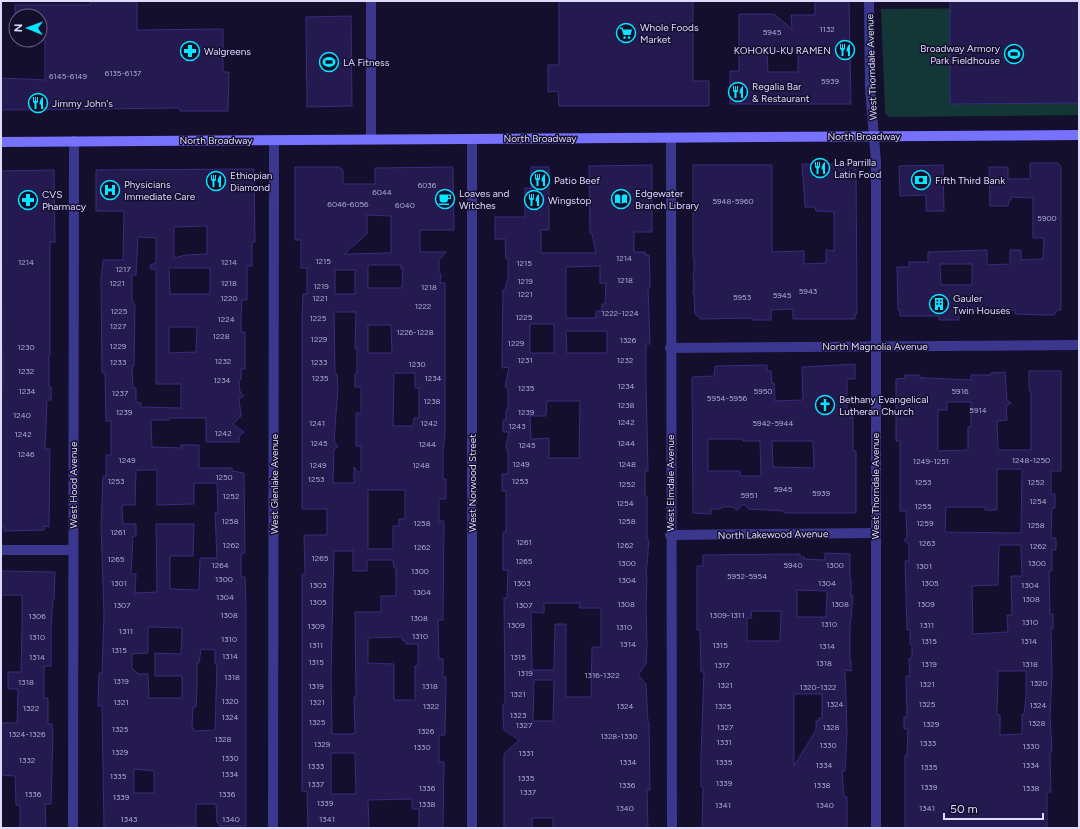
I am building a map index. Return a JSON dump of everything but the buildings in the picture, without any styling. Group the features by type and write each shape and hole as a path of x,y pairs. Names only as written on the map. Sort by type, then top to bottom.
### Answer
{"main road":[{"name":"North Broadway","path":"1,142 1079,135"}],"street":[{"path":"371,139 372,1"},
{"name":"West Thorndale Avenue","path":"869,1 870,88 876,162 876,828"},
{"name":"West Elmdale Avenue","path":"670,138 672,828"},
{"name":"West Norwood Street","path":"472,139 472,828"},
{"name":"West Glenlake Avenue","path":"273,828 274,140"},
{"name":"West Hood Avenue","path":"72,828 74,141"},
{"name":"North Magnolia Avenue","path":"670,348 1079,345"},
{"name":"North Lakewood Avenue","path":"670,535 875,533"},
{"path":"1,550 73,550"}],"green space":[{"path":"1079,1 1079,115 889,117 885,113 881,9 1003,8"}],"place":[{"name":"Whole Foods Market","path":"626,33"},
{"name":"KOHOKU-KU RAMEN","path":"845,50"},
{"name":"Walgreens","path":"190,51"},
{"name":"Broadway Armory Park Fieldhouse","path":"1014,54"},
{"name":"LA Fitness","path":"329,62"},
{"name":"Regalia Bar & Restaurant","path":"738,92"},
{"name":"Jimmy John's","path":"38,103"},
{"name":"La Parrilla Latin Food","path":"820,168"},
{"name":"Patio Beef","path":"540,180"},
{"name":"Fifth Third Bank","path":"921,180"},
{"name":"Ethiopian Diamond","path":"216,181"},
{"name":"Physicians Immediate Care","path":"110,190"},
{"name":"Loaves and Witches","path":"445,199"},
{"name":"Edgewater Branch Library","path":"621,199"},
{"name":"CVS Pharmacy","path":"28,200"},
{"name":"Wingstop","path":"534,200"},
{"name":"Gauler Twin Houses","path":"939,304"},
{"name":"Bethany Evangelical Lutheran Church","path":"825,405"}]}
